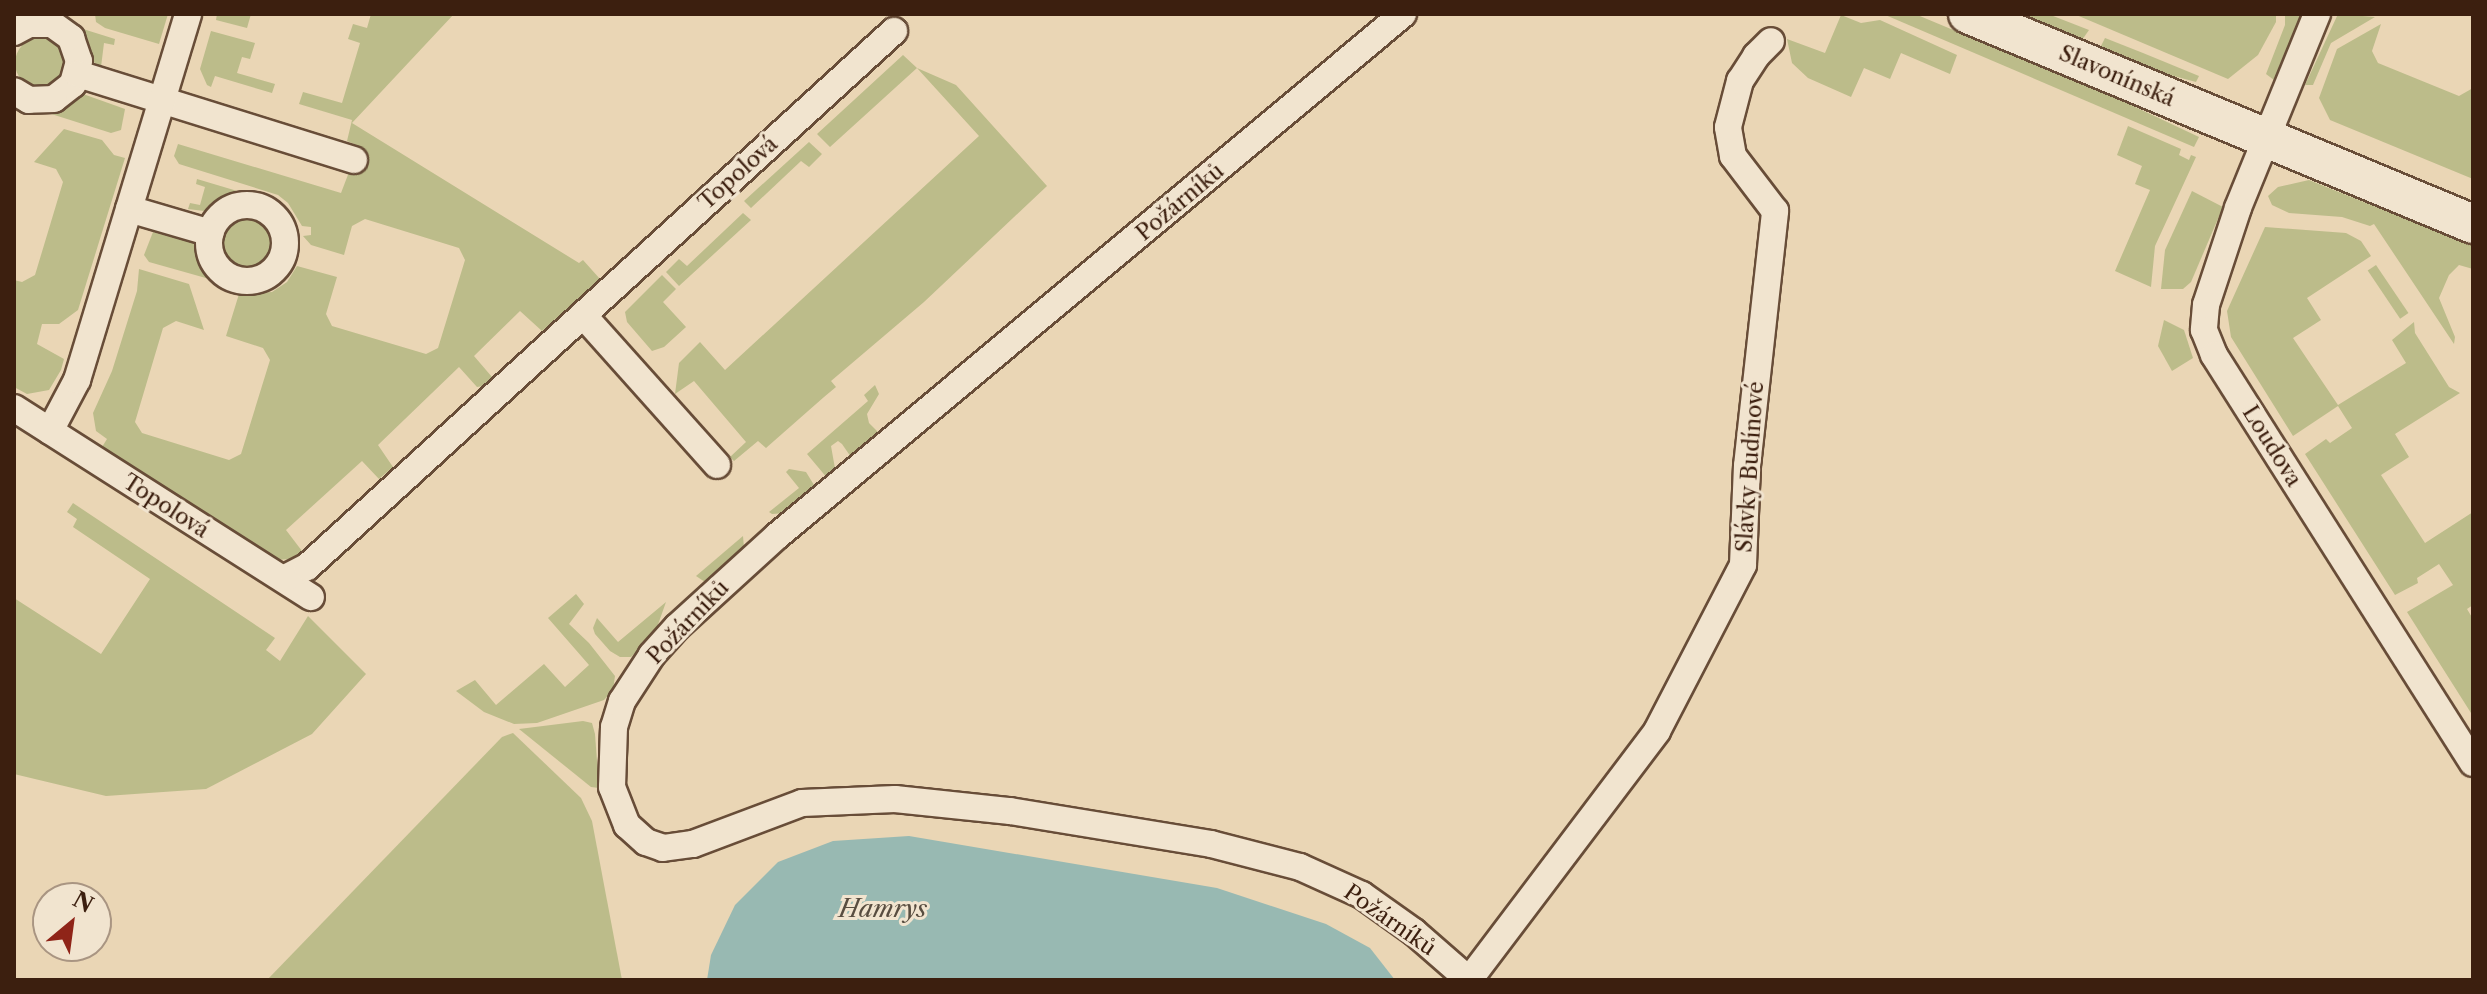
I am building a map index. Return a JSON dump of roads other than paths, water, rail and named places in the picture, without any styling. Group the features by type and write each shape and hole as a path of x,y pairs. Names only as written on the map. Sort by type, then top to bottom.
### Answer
{"main road":[{"name":"Slavonínská","path":"1968,14 2473,224"}],"street":[{"path":"50,431 77,380 188,14"},
{"name":"Požárníků","path":"1403,14 777,536 677,627 652,655 622,701 614,727 612,787 627,825 646,842 663,848 693,844 802,803 895,799 1010,811 1211,844 1300,867 1362,895 1414,932 1469,980"},
{"path":"2266,138 2317,14"},
{"path":"14,32 40,23 62,29 77,49 78,74 64,93 54,99 29,100 14,91"},
{"name":"Topolová","path":"285,578 307,567 894,31"},
{"name":"Slávky Budínové","path":"1469,980 1657,731 1743,565 1747,466 1775,211 1733,156 1728,127 1740,81 1756,56 1771,41"},
{"path":"78,74 354,160"},
{"name":"Loudova","path":"2266,138 2215,273 2206,305 2204,330 2214,355 2473,763"},
{"path":"129,209 211,233"},
{"path":"583,315 717,465"},
{"name":"Topolová","path":"14,408 311,597"}],"water":[{"name":"Hamrys","path":"909,836 1217,888 1326,924 1370,948 1395,980 707,980 711,955 735,905 778,862 833,841"}]}
